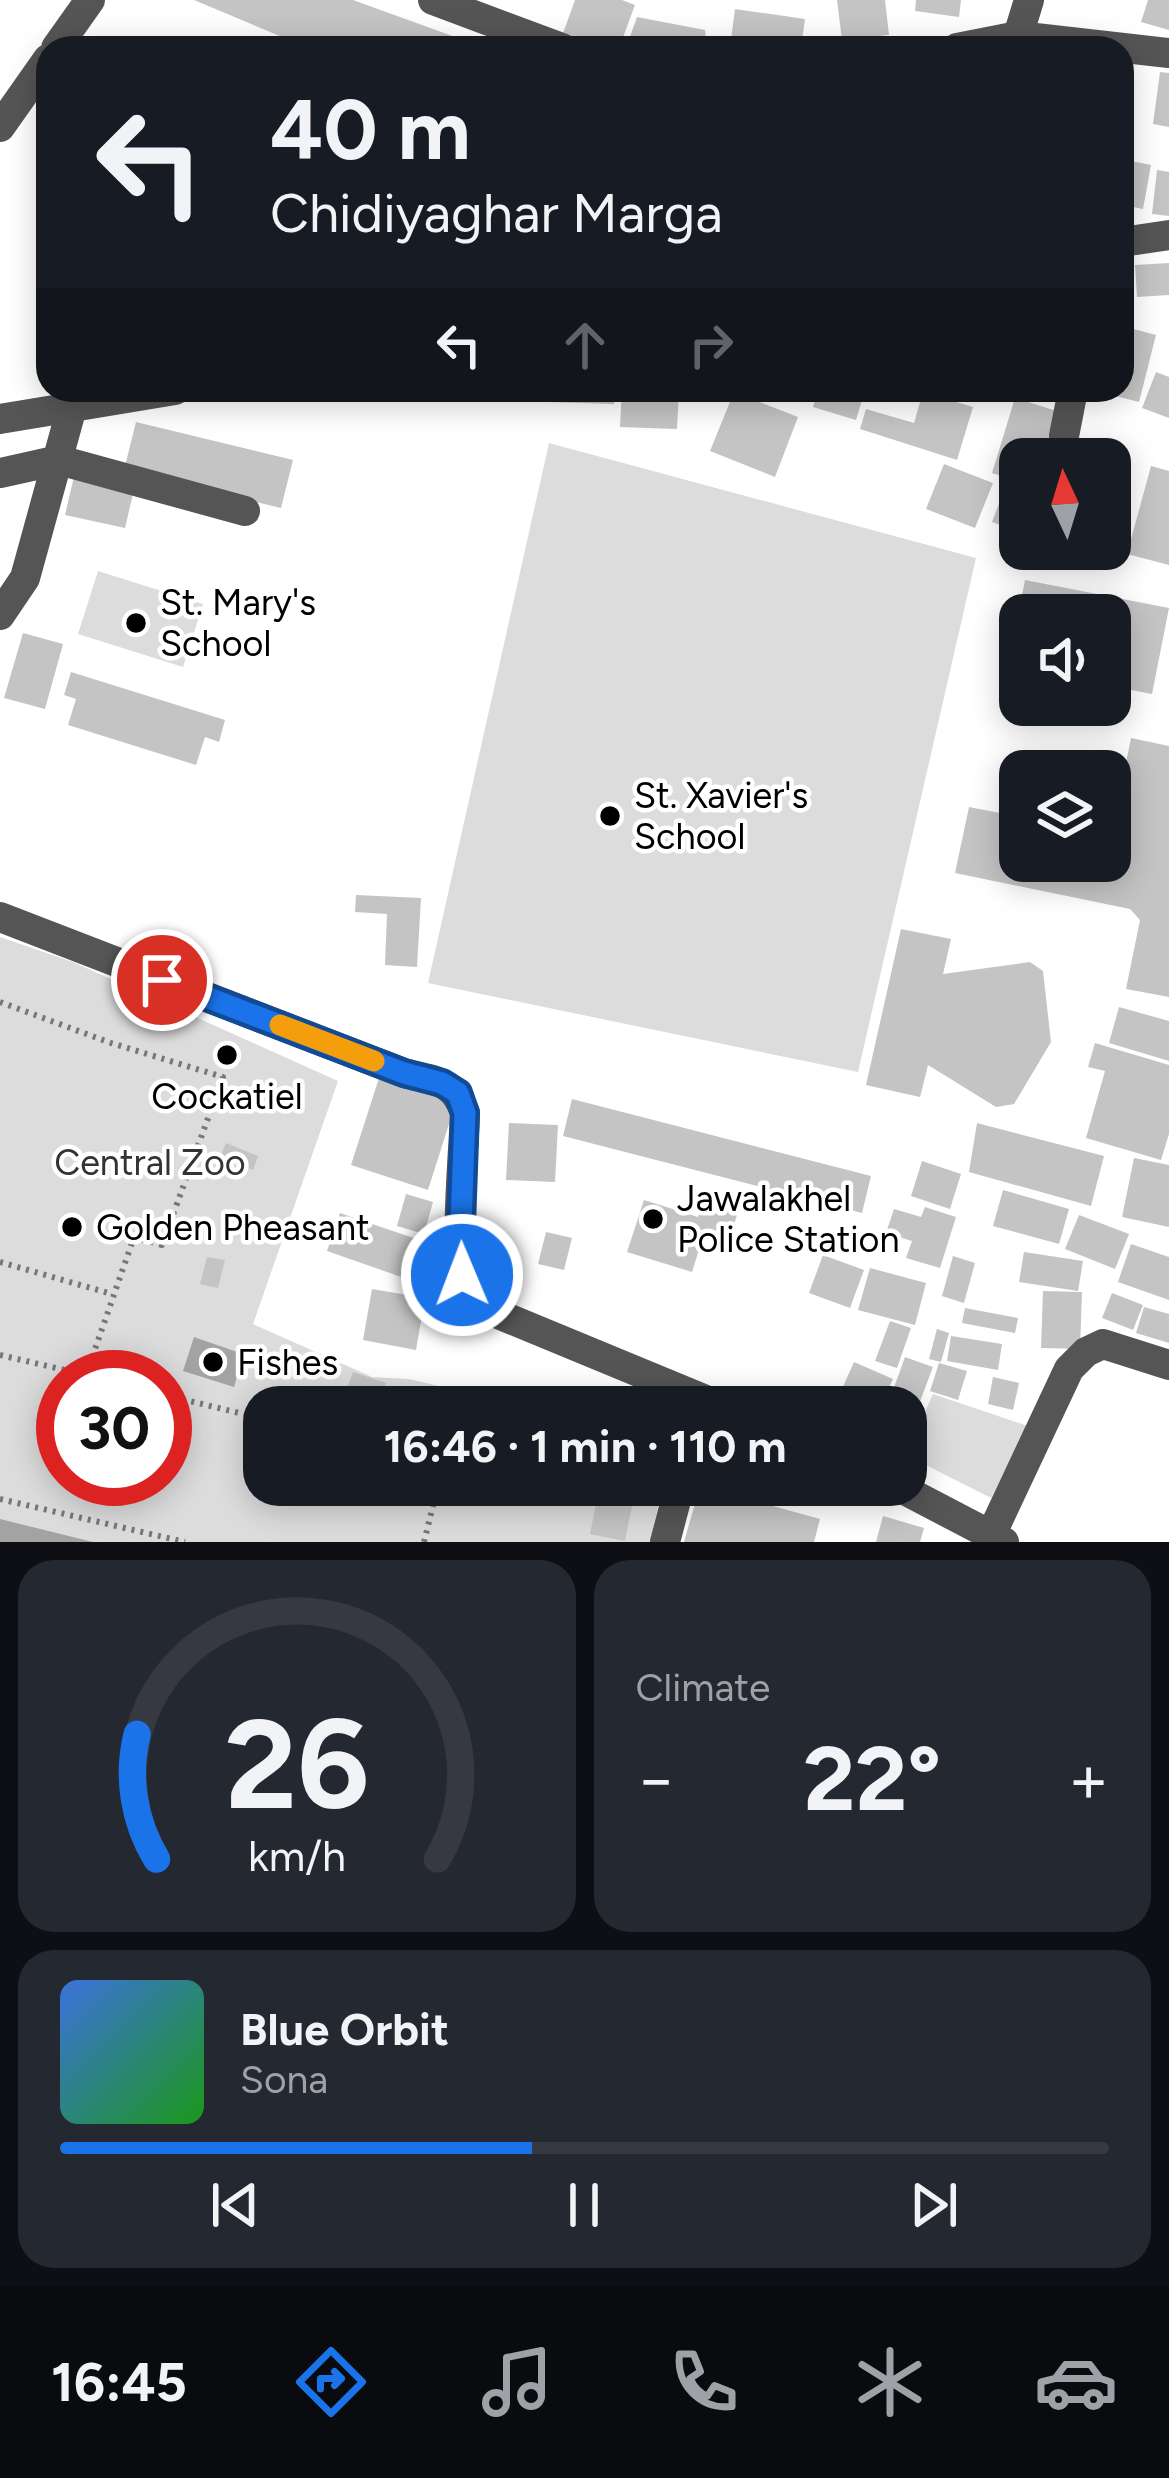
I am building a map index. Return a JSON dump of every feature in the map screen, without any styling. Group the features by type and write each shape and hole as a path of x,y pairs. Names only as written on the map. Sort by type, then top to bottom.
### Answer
{"street":[{"path":"64,36 90,0"},
{"path":"433,0 530,36"},
{"path":"1018,36 1028,0"},
{"path":"1134,49 1169,53"},
{"path":"0,127 36,76"},
{"path":"1134,240 1169,235"},
{"path":"0,419 102,402"},
{"path":"1064,436 1071,402"},
{"path":"0,615 25,578 72,407"},
{"path":"0,472 59,460 245,511"},
{"path":"0,917 458,1093 465,1113 460,1253 466,1291 478,1305 498,1315 666,1386"},
{"path":"927,1501 998,1539 1069,1369 1086,1352 1103,1344 1169,1365"},
{"path":"665,1542 674,1506"}],"path":[{"path":"0,1002 223,1077 162,1245 134,1237 97,1350"},
{"path":"0,1262 112,1294"},
{"path":"0,1355 36,1363"},
{"path":"192,1401 243,1414"},
{"path":"0,1499 184,1542"},
{"path":"424,1542 433,1506"}],"green space":[{"path":"549,443 976,558 858,1072 428,983"},
{"path":"98,571 203,604 183,667 78,634"},
{"name":"Central Zoo","path":"0,937 73,962 338,1081 253,1324 372,1377 439,1386 243,1386 243,1506 658,1506 650,1542 0,1542"},
{"path":"933,1394 1028,1426 991,1498 927,1466 927,1408"}],"shaded area":[{"name":"Fishes","path":"194,1337 243,1354 234,1387 192,1374"},
{"path":"0,1519 93,1542 0,1542"}],"building":[{"path":"194,0 353,0 452,36 280,36"},
{"path":"575,0 622,0 635,5 623,36 562,36"},
{"path":"837,0 885,0 889,35 842,36"},
{"path":"916,0 961,0 959,17 915,11"},
{"path":"1148,0 1169,0 1169,30 1141,22"},
{"path":"735,9 805,19 803,36 731,36"},
{"path":"637,17 705,30 706,36 630,36"},
{"path":"1160,72 1169,73 1169,127 1153,124"},
{"path":"1134,162 1151,165 1143,209 1134,207"},
{"path":"1157,170 1169,172 1169,216 1152,214"},
{"path":"1169,263 1169,295 1137,297 1135,265"},
{"path":"1134,329 1156,335 1139,402 1134,401"},
{"path":"1156,372 1169,377 1169,418 1142,408"},
{"path":"621,402 678,402 677,429 620,427"},
{"path":"730,402 760,402 798,417 775,477 710,451"},
{"path":"814,402 861,402 856,420 813,407"},
{"path":"920,402 973,407 957,460 860,429 866,409 914,423"},
{"path":"1014,402 1063,413 1055,438 1003,438"},
{"path":"136,422 293,460 281,508 124,470"},
{"path":"944,464 993,483 975,528 926,509"},
{"path":"1151,466 1169,471 1169,565 1131,555"},
{"path":"76,468 136,481 125,528 65,515"},
{"path":"1025,580 1097,594 1022,594"},
{"path":"1131,601 1169,608 1152,694 1131,690"},
{"path":"23,633 63,644 45,709 4,698"},
{"path":"71,672 225,720 219,742 205,737 196,765 68,725 76,699 64,695"},
{"path":"1131,738 1169,746 1169,997 1126,989 1140,920 1130,909 955,873 969,807 999,813 999,882 1131,882"},
{"path":"356,895 421,898 417,967 385,965 387,914 355,912"},
{"path":"901,929 951,939 943,974 1030,962 1043,971 1051,1042 1014,1104 996,1107 928,1065 920,1097 866,1085"},
{"path":"1119,1007 1169,1021 1169,1061 1109,1043"},
{"path":"1095,1043 1169,1065 1169,1134 1161,1160 1086,1138 1105,1071 1088,1067"},
{"path":"379,1078 456,1102 428,1190 351,1165"},
{"path":"572,1099 871,1176 862,1213 563,1136"},
{"path":"509,1123 558,1125 555,1182 506,1180"},
{"path":"977,1123 1104,1156 1091,1206 969,1172"},
{"path":"226,1143 258,1156 253,1170 220,1157"},
{"path":"1134,1158 1169,1165 1169,1227 1122,1217"},
{"path":"922,1161 961,1174 950,1209 911,1196"},
{"path":"1003,1190 1069,1209 1059,1244 993,1226"},
{"path":"406,1194 433,1202 424,1234 397,1226"},
{"path":"706,1195 740,1206 727,1245 703,1237 692,1272 627,1252 644,1200 698,1217"},
{"path":"925,1207 956,1217 940,1268 906,1258 912,1241 886,1233 894,1209 921,1217"},
{"path":"340,1213 431,1244 424,1264 413,1260 407,1279 327,1251"},
{"path":"1079,1215 1129,1234 1115,1269 1065,1249"},
{"path":"546,1232 572,1238 564,1270 538,1264"},
{"path":"1131,1244 1169,1257 1169,1300 1118,1282"},
{"path":"1024,1252 1083,1261 1078,1291 1019,1282"},
{"path":"823,1255 864,1270 850,1308 809,1293"},
{"path":"953,1256 975,1263 964,1303 942,1296"},
{"path":"207,1257 225,1260 218,1288 200,1284"},
{"path":"870,1268 926,1283 915,1325 858,1310"},
{"path":"372,1289 425,1298 416,1350 363,1340"},
{"path":"1043,1291 1082,1292 1080,1349 1041,1348"},
{"path":"1112,1293 1143,1305 1133,1330 1102,1318"},
{"path":"1144,1307 1169,1314 1169,1343 1136,1333"},
{"path":"965,1308 1018,1318 1015,1333 962,1323"},
{"path":"890,1321 911,1328 897,1368 875,1361"},
{"path":"937,1329 949,1333 941,1362 929,1359"},
{"path":"951,1336 1002,1344 998,1370 947,1361"},
{"path":"905,1357 933,1367 926,1386 895,1386"},
{"path":"854,1362 893,1379 890,1386 843,1386"},
{"path":"939,1363 967,1371 958,1400 930,1391"},
{"path":"353,1372 386,1383 385,1386 348,1386"},
{"path":"993,1377 1019,1383 1013,1410 988,1404"},
{"path":"596,1506 632,1506 625,1541 590,1534"},
{"path":"694,1506 773,1506 820,1519 814,1542 684,1542"},
{"path":"883,1516 924,1528 920,1542 876,1542"}],"slow traffic":[{"path":"280,1025 374,1061"}],"place":[{"name":"St. Mary's School","path":"136,623"},
{"name":"St. Xavier's School","path":"610,816"},
{"name":"Cockatiel","path":"227,1055"},
{"name":"Jawalakhel Police Station","path":"653,1219"},
{"name":"Golden Pheasant","path":"72,1227"},
{"name":"Fishes","path":"213,1362"}],"route":[{"path":"162,980 404,1073 442,1083 458,1093 465,1113 462,1275"}]}
